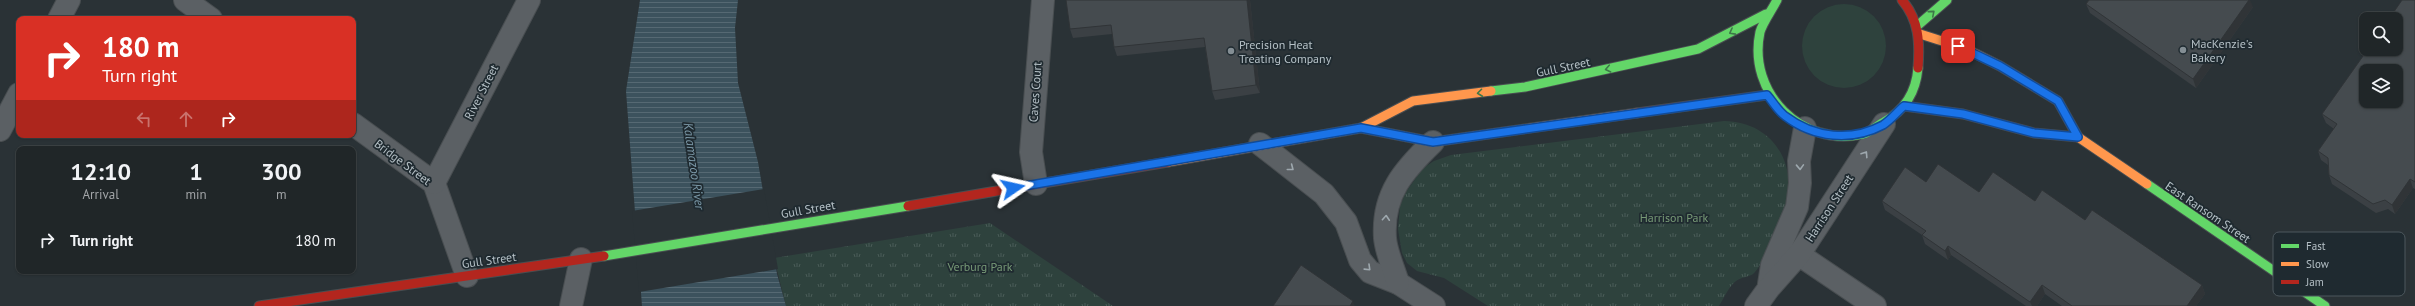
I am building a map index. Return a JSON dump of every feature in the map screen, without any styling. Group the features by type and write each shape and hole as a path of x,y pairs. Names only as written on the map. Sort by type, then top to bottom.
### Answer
{"street":[{"path":"61,16 69,0"},
{"path":"186,0 207,16"},
{"name":"River Street","path":"434,183 529,0"},
{"name":"Caves Court","path":"1036,184 1031,152 1042,0"},
{"path":"1777,0 1766,14 1757,41 1757,69 1767,95 1784,116 1805,128 1833,136 1859,135 1884,124 1904,106 1918,83 1918,30 1908,6 1902,0"},
{"path":"1918,30 1947,0"},
{"name":"Gull Street","path":"259,306 588,258 1036,184 1260,144 1361,128 1414,101 1525,87 1698,49 1766,14"},
{"name":"East Ransom Street","path":"1918,30 1964,48 2000,66 2058,101 2078,137 2273,270"},
{"name":"Gull Street","path":"1361,128 1433,142 1767,95"},
{"path":"0,130 16,100"},
{"name":"East Ransom Street","path":"1904,106 1963,114 2034,133 2078,137"},
{"name":"Harrison Street","path":"1756,306 1798,254 1884,124"},
{"name":"Bridge Street","path":"356,126 434,183 467,276"},
{"name":"Harrison Street","path":"1769,288 1772,265 1797,207 1800,184 1799,161 1805,128"},
{"path":"1398,283 1385,239 1386,213 1392,190 1406,168 1433,142"},
{"path":"1260,144 1324,194 1346,222 1360,260 1370,272 1398,283 1434,306"},
{"path":"1798,254 1875,306"},
{"path":"571,306 588,258"},
{"name":"East Ransom Street","path":"2310,296 2325,306"}],"green space":[{"path":"1844,4 1860,7 1874,16 1883,30 1886,46 1883,62 1874,76 1860,85 1844,88 1828,85 1814,76 1805,62 1802,46 1805,30 1814,16 1828,7"},
{"name":"Harrison Park","path":"1724,121 1742,123 1757,129 1770,138 1779,150 1785,164 1789,180 1788,197 1784,214 1763,259 1753,274 1733,283 1719,306 1488,306 1444,278 1417,271 1407,263 1402,253 1398,229 1400,206 1406,192 1423,168 1434,161 1451,155"},
{"name":"Verburg Park","path":"990,223 1113,306 786,306 774,258"}],"water":[{"name":"Kalamazoo River","path":"640,0 738,0 735,28 738,83 758,162 777,274 786,306 642,306 626,91"}],"pier":[{"path":"764,189 778,269 639,292 632,211"}],"building":[{"name":"Precision Heat Treating Company","path":"1066,0 1247,0 1256,85 1212,91 1204,38 1114,47 1111,25 1070,29"},
{"name":"MacKenzie's Bakery","path":"2089,0 2249,0 2193,79 2086,4"},
{"path":"2402,0 2415,0 2415,182 2410,179 2392,205 2385,200 2373,204 2329,175 2328,158 2318,151 2337,124 2322,114 2363,56 2403,56 2403,12 2394,12"},
{"path":"1938,164 1979,192 1993,172 2035,201 2042,190 2085,220 2092,210 2202,285 2187,306 2072,306 2042,285 2030,302 1948,246 1945,251 1922,235 1926,231 1882,201 1905,167 1926,182"},
{"path":"1301,265 1353,301 1350,306 1273,306"}],"traffic: fast":[{"path":"1777,0 1765,20 1760,32 1758,54 1762,76 1771,95 1784,111 1800,124 1819,133 1841,136 1866,133 1898,112 1908,100 1915,85 1918,68"},
{"path":"1917,26 1947,0"},
{"path":"1491,91 1525,87 1698,49 1766,14"},
{"path":"2147,184 2273,270"},
{"path":"604,256 908,206"},
{"path":"2310,296 2325,306"}],"traffic: slow":[{"path":"1920,34 1964,48 2000,66 2058,101 2078,137 2147,184"},
{"path":"1168,162 1361,128 1413,101 1491,91"},
{"path":"1361,128 1433,142 1637,113"}],"traffic: jam":[{"path":"1902,0 1912,15 1915,23 1919,49 1918,68"},
{"path":"1637,113 1767,95"},
{"path":"1904,106 1963,114 2034,133 2078,137"},
{"path":"908,206 1168,162"},
{"path":"259,306 604,256"}],"place":[{"name":"MacKenzie's Bakery","path":"2183,50"},
{"name":"Precision Heat Treating Company","path":"1231,51"}],"route":[{"path":"1013,188 1260,144 1361,128 1433,142 1767,95 1784,116 1805,128 1833,136 1859,135 1884,124 1904,106 1963,114 2034,133 2078,137 2058,101 2000,66 1958,46"}]}
